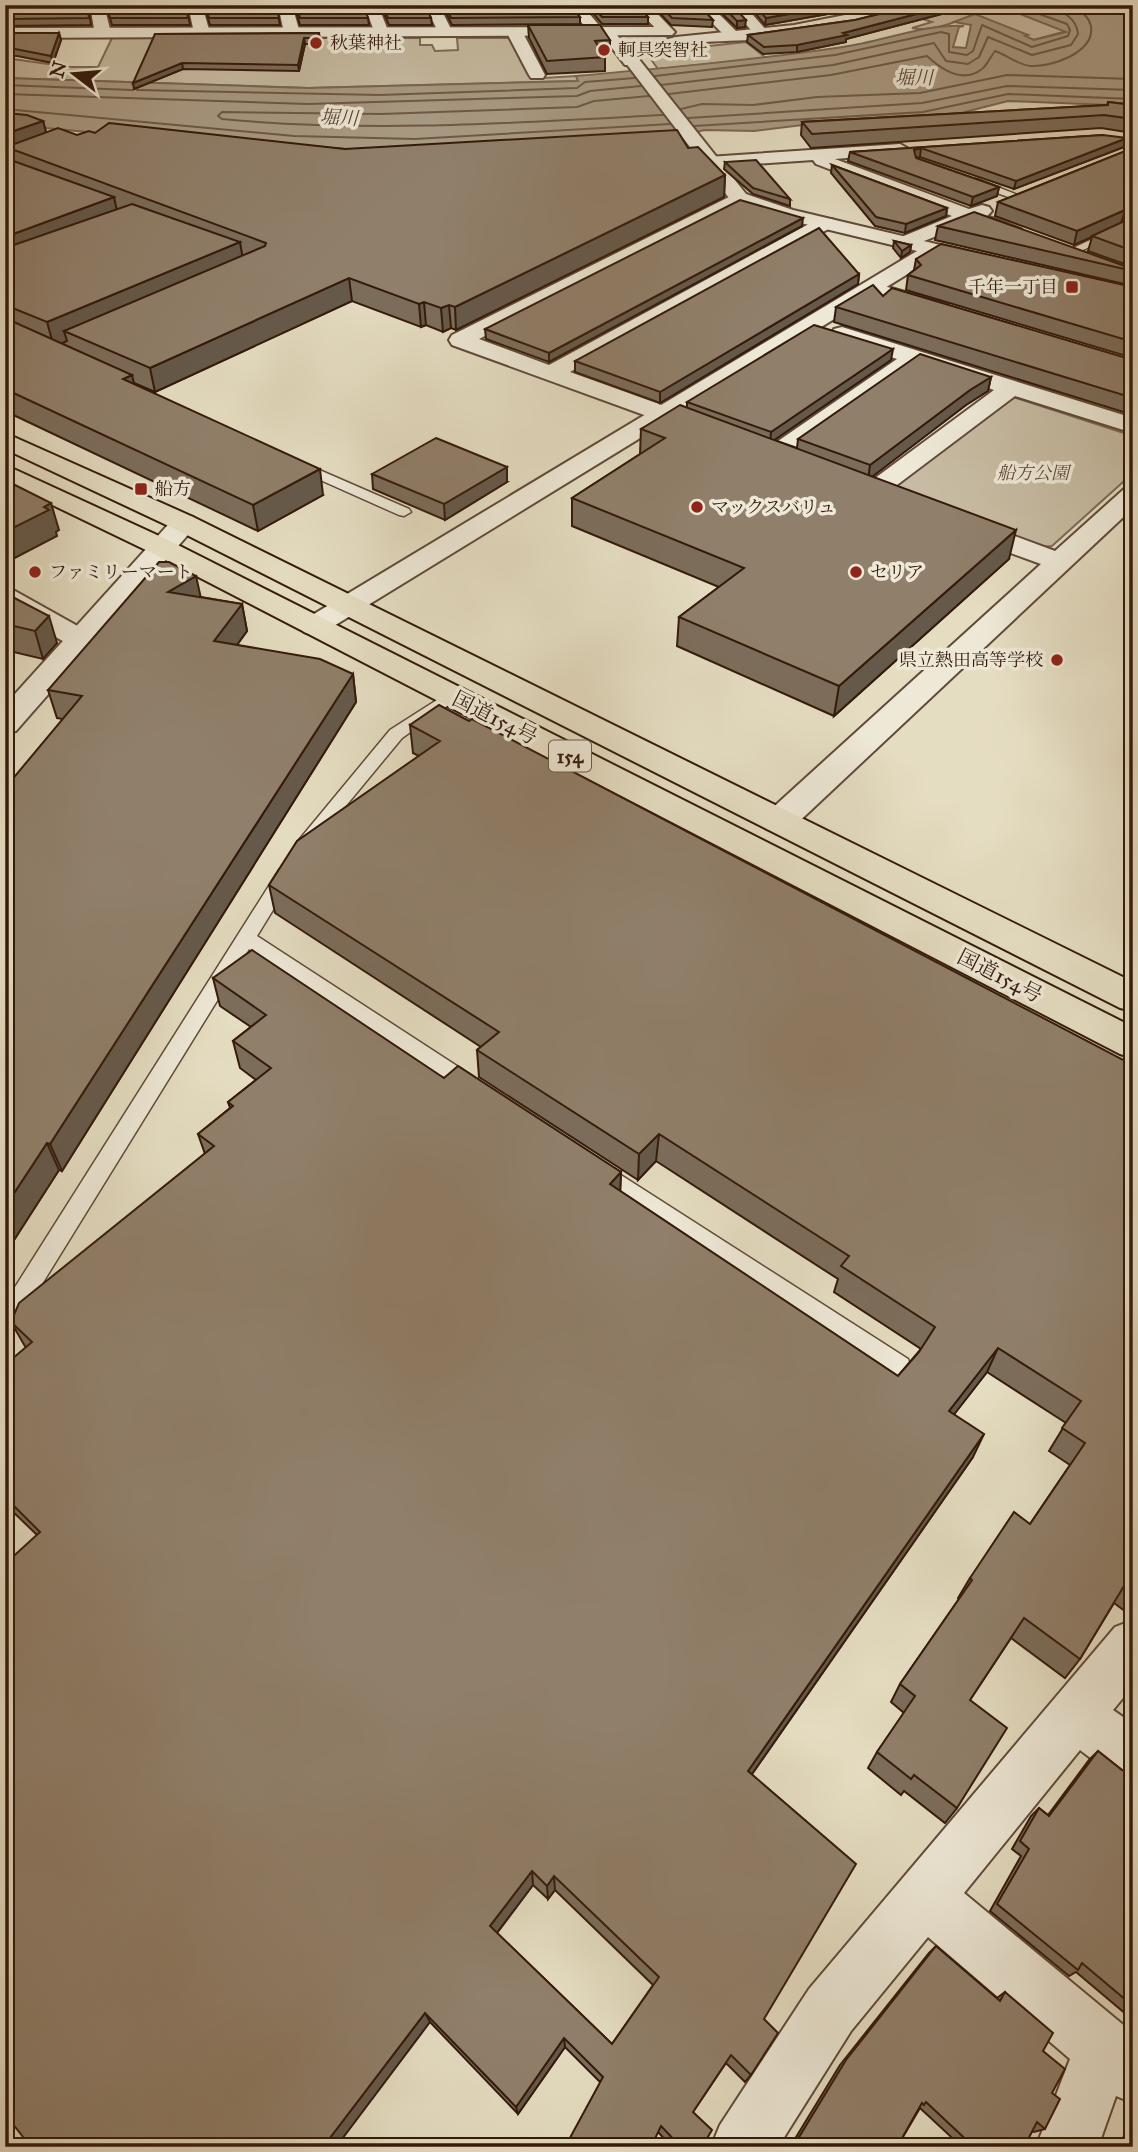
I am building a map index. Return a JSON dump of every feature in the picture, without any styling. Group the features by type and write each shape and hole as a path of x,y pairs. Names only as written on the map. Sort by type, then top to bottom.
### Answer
{"highway":[{"name":"国道154号","path":"5,440 184,523 1133,998"},
{"name":"国道154号","path":"8,476 161,547 1133,1044"}],"street":[{"path":"97,5 102,29 99,33"},
{"path":"195,5 202,33"},
{"path":"285,5 292,33"},
{"path":"371,5 382,33"},
{"path":"432,5 445,33"},
{"path":"574,5 635,66 708,162 740,198 769,209 1000,264"},
{"path":"640,5 667,32"},
{"path":"701,5 729,32"},
{"path":"736,6 742,5"},
{"path":"635,66 632,53 651,47 871,18 913,5"},
{"path":"736,6 762,34"},
{"path":"512,13 537,75"},
{"path":"5,33 762,34"},
{"path":"708,162 914,148"},
{"path":"810,155 1032,239"},
{"path":"906,242 1024,195"},
{"path":"722,435 460,340 740,198"},
{"path":"549,374 825,223"},
{"path":"314,626 346,604 934,249"},
{"path":"1063,251 1094,263"},
{"path":"870,288 962,316"},
{"path":"810,324 1133,426"},
{"path":"774,455 914,357"},
{"path":"872,492 1011,388"},
{"path":"748,445 798,464"},
{"path":"848,483 898,502"},
{"path":"779,821 1133,494"},
{"path":"936,516 1059,562"},
{"path":"5,724 184,523"},
{"path":"5,597 80,639"},
{"path":"742,2147 830,2010 1133,1645"},
{"path":"1075,1714 1133,1756"},
{"path":"924,1896 1118,2060 1067,2147"}],"lane":[{"path":"956,175 1024,195"},
{"path":"1063,251 1121,229"},
{"path":"279,456 404,512"},
{"path":"5,1324 302,849 396,734 451,695"},
{"path":"246,938 491,1099"},
{"path":"584,1160 899,1367"}],"green space":[{"path":"937,5 1028,5 1020,9 1067,31 1033,40 975,14 936,27 912,28 932,22 907,14"},
{"path":"112,38 420,38 420,45 432,45 435,51 458,50 457,38 512,38 543,78 576,76 579,81 308,88 5,78 5,58 70,67 98,67"},
{"path":"746,42 766,58 658,69 650,58 662,51"},
{"name":"船方公園","path":"1006,398 1016,398 1133,436 1133,473 1052,546 1040,547 891,486"}],"water":[{"name":"堀川","path":"1028,5 1133,5 1133,106 1008,101 957,114 819,123 754,131 704,130 665,141 293,152 5,124 5,78 308,88 578,81 576,76 810,52 949,26 964,26 959,27 953,47 966,48 971,25 954,22 975,14 1028,35 1025,36 1034,40 1066,32 1015,12"}],"building":[{"path":"5,5 87,5 89,18 5,19"},
{"path":"107,5 186,5 188,18 110,18"},
{"path":"205,5 276,5 279,18 209,18"},
{"path":"296,5 363,5 368,18 300,18"},
{"path":"383,5 425,5 431,18 388,18"},
{"path":"445,5 570,5 580,17 451,18"},
{"path":"592,5 637,5 648,17 602,17"},
{"path":"659,5 699,5 713,20 672,18"},
{"path":"721,5 732,5 746,20 737,21"},
{"path":"754,5 841,5 766,18"},
{"path":"912,5 951,5 843,33 847,35 797,45 764,47 748,35 855,20"},
{"path":"528,25 600,25 610,40 595,41 605,57 547,61"},
{"path":"5,33 59,33 51,56 5,49"},
{"path":"319,33 318,38 304,38 298,65 182,63 133,83 155,34"},
{"path":"1108,102 1133,105 1133,119 1104,115 812,134 802,122 1108,105"},
{"path":"5,113 27,115 43,121 5,134"},
{"path":"109,123 345,149 677,130 688,148 698,147 725,175 455,307 449,305 441,308 424,302 419,304 349,278 150,368 64,331 265,246 266,243 6,147 58,128 77,135 89,131 95,133"},
{"path":"1103,135 1127,138 1016,181 921,148 914,150 916,158 999,187 973,197 850,152"},
{"path":"1133,148 1133,251 1092,236 1129,219 1131,214 1125,210 1077,231 998,202"},
{"path":"5,158 114,197 5,237"},
{"path":"756,160 790,199 753,188 725,162"},
{"path":"832,165 947,208 906,224 876,217"},
{"path":"740,200 803,218 549,353 485,329"},
{"path":"132,204 240,242 47,322 5,305 5,248"},
{"path":"974,212 1133,269 1133,271 938,226"},
{"path":"819,228 859,274 660,392 575,361"},
{"path":"894,241 911,245 902,251"},
{"path":"941,244 1133,287 1133,342 908,275 921,265 916,259"},
{"path":"873,285 883,296 892,288 1133,360 1133,398 836,307"},
{"path":"5,318 132,375 123,379 320,469 253,505 5,389"},
{"path":"814,325 893,349 771,432 687,402"},
{"path":"920,354 991,377 870,465 798,439"},
{"path":"680,405 1016,530 839,686 679,617 744,568 572,498 665,438 641,429"},
{"path":"436,438 507,467 444,504 372,474"},
{"path":"5,480 51,503 44,507 49,510 5,532"},
{"path":"159,562 169,562 196,576 168,592 242,604 214,641 320,659 353,674 50,1144 47,1143 5,1207 5,788 82,696 48,690"},
{"path":"5,593 49,616 35,631 5,624"},
{"path":"439,705 469,721 472,719 1133,1065 1133,1585 1127,1581 1080,1659 1024,1618 970,1700 1007,1728 957,1808 914,1775 911,1779 877,1752 915,1696 900,1684 972,1580 970,1578 1014,1512 1030,1524 1085,1443 1062,1428 1081,1401 998,1348 949,1411 984,1434 748,1771 856,1864 764,2019 778,2033 751,2075 731,2055 693,2112 712,2130 702,2147 681,2147 661,2126 651,2147 565,2147 603,2077 564,2038 516,2107 425,2013 323,2147 31,2147 5,2114 5,1564 40,1532 5,1497 5,1365 32,1342 11,1322 19,1303 214,1146 198,1134 233,1106 228,1102 271,1068 233,1041 266,1015 213,978 252,950 444,1078 458,1066 621,1172 610,1184 898,1376 919,1352 935,1327 841,1266 849,1256 659,1134 639,1154 477,1050 499,1032 269,885 297,841 440,741 410,725","holes":["532,1871 547,1886 554,1876 659,1977 612,2044 490,1926"]},
{"path":"1098,1751 1122,1770 1133,1773 1133,2006 1082,1963 1078,1970 997,1904 1029,1849 1020,1841 1039,1808 1049,1816"},
{"path":"936,1946 1000,2001 1005,1992 1053,2033 1043,2051 1065,2069 1052,2093 1060,2099 1045,2129 1037,2122 1024,2147 974,2147 926,2102 924,2105 922,2103 897,2147 793,2147 846,2060"}],"place":[{"name":"秋葉神社","path":"316,43"},
{"name":"軻具突智社","path":"604,50"},
{"name":"千年一丁目","path":"1072,287"},
{"name":"船方","path":"141,489"},
{"name":"マックスバリュ","path":"697,507"},
{"name":"ファミリーマート","path":"35,572"},
{"name":"セリア","path":"856,572"},
{"name":"県立熱田高等学校","path":"1057,660"}]}
